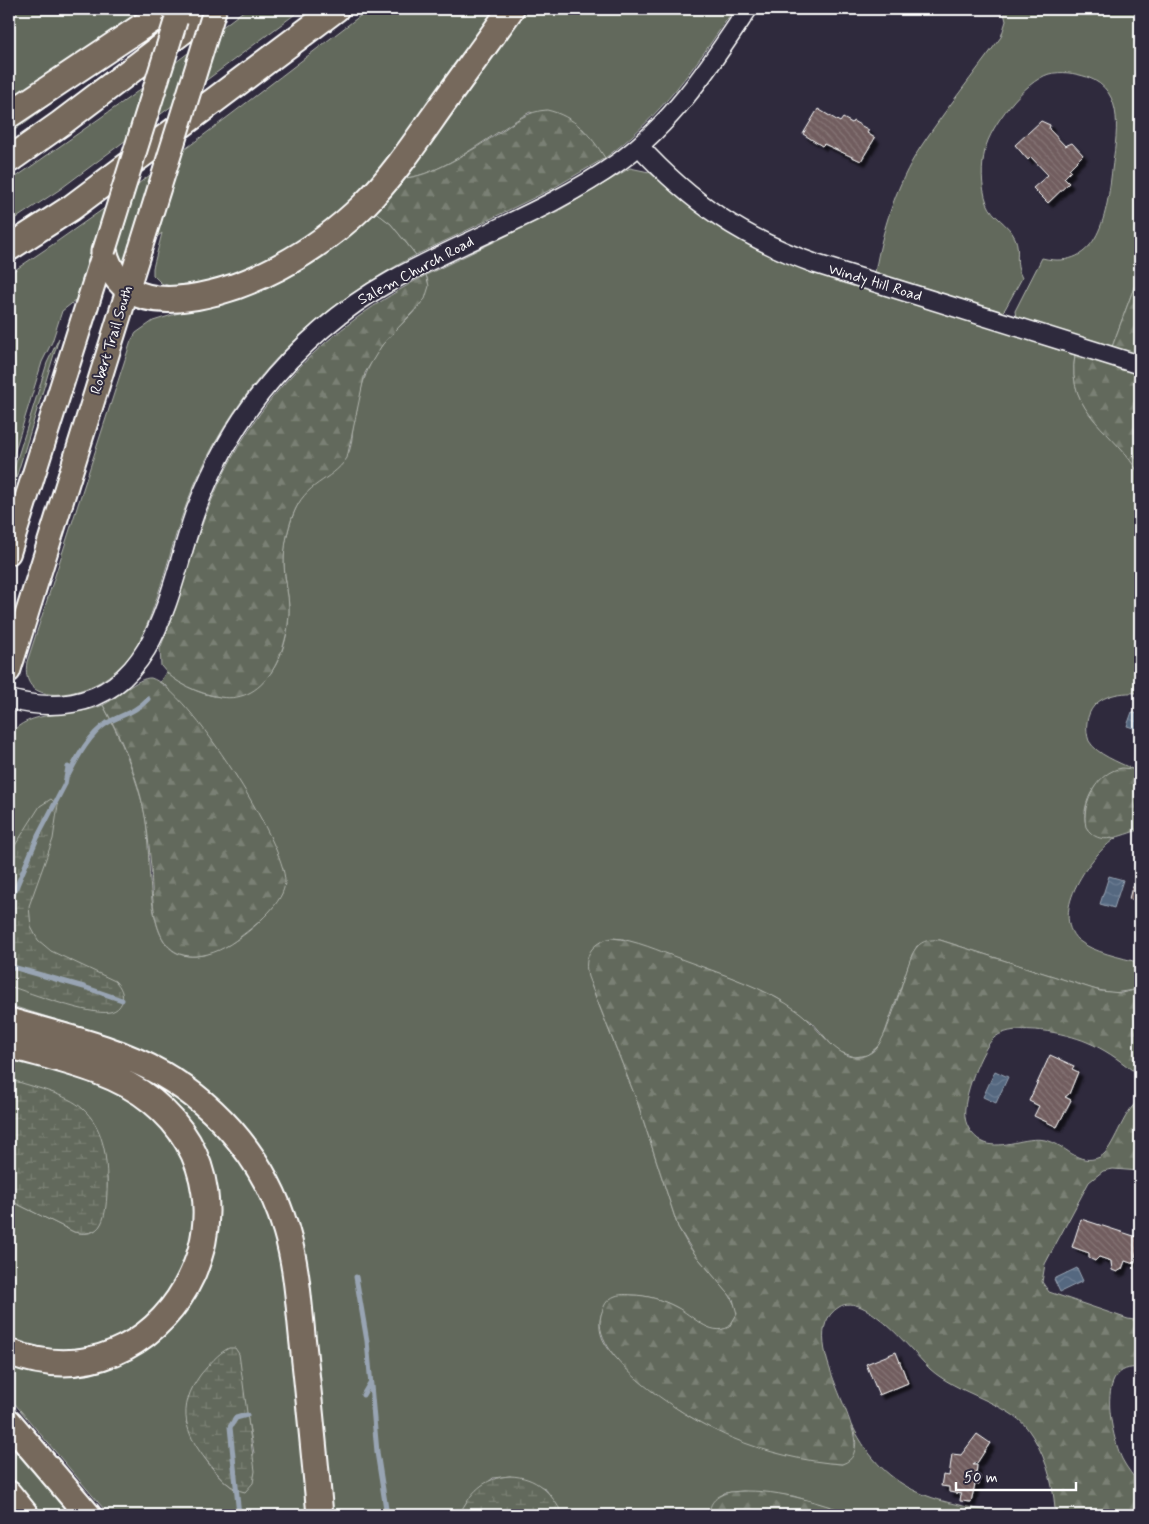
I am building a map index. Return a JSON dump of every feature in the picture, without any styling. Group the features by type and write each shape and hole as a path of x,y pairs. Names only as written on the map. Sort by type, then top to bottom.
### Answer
{"highway":[{"path":"9,115 168,9"},
{"path":"9,160 67,119 213,9"},
{"path":"9,248 71,208 336,9"},
{"path":"114,271 143,297 169,300 218,290 266,272 325,237 366,203 391,174 511,9"},
{"path":"9,1020 120,1054 161,1073 210,1110 235,1134 254,1160 281,1216 293,1263 320,1515"},
{"path":"9,1045 108,1076 133,1088 154,1102 174,1122 193,1152 203,1185 206,1219 202,1252 185,1291 160,1322 139,1338 106,1354 74,1361 39,1360 9,1352"},
{"path":"9,1422 88,1515"},
{"path":"9,1494 26,1515"}],"main road":[{"name":"Robert Trail South","path":"9,671 114,271 180,9"},
{"name":"Robert Trail South","path":"9,553 92,287 140,250 213,9"}],"street":[{"name":"Salem Church Road","path":"9,699 40,705 80,702 109,690 134,669 147,649 158,626 195,513 225,447 265,388 318,333 352,306 383,286 571,192 611,167 639,146 679,105 748,9"},
{"name":"Windy Hill Road","path":"639,146 666,175 694,199 727,223 766,245 816,264 1140,365"}],"green space":[{"path":"21,9 156,9 9,106 9,18"},
{"path":"246,9 302,9 59,190 9,223 9,182 130,97"},
{"path":"369,9 503,9 370,188 284,255 215,282 177,288 161,283 153,275 162,233 62,311 52,342 42,362 9,470 9,274 146,178"},
{"path":"524,9 734,9 706,50 660,108 643,126 605,158 583,129 530,112 433,171 401,178"},
{"path":"1003,9 1140,9 1140,271 1112,347 1016,318 1015,311 1042,258 1061,260 1077,256 1088,247 1097,235 1103,220 1114,157 1116,116 1114,104 1108,93 1100,84 1087,77 1059,73 1049,74 1040,78 1030,85 1010,106 1001,117 988,140 982,170 985,197 990,208 1009,228 1015,238 1017,243 1017,262 1022,278 1001,313 875,273 891,209 911,162 949,106 1001,37 1006,21"},
{"path":"78,76 82,81 9,134 9,122"},
{"path":"547,110 574,122 588,134 605,158 550,190 416,255 391,224 373,210 401,178 413,177 452,162 522,118 533,112"},
{"path":"630,168 649,172 688,205 722,230 778,260 1075,355 1074,376 1078,393 1085,408 1130,460 1140,476 1140,693 1123,693 1107,697 1094,706 1087,722 1088,739 1093,746 1103,754 1132,769 1121,769 1111,772 1094,788 1089,798 1085,809 1085,820 1088,830 1113,839 1116,838 1095,857 1085,870 1071,900 1068,915 1070,929 1078,940 1084,944 1140,963 1140,989 1114,993 1093,989 940,940 917,946 912,955 881,1044 867,1055 855,1057 837,1051 812,1022 777,998 735,979 623,939 612,938 591,985 637,1101 678,1227 689,1247 729,1294 737,1309 736,1318 731,1326 724,1330 717,1330 701,1324 674,1306 653,1298 629,1295 618,1297 609,1302 603,1310 600,1322 602,1337 609,1350 630,1371 667,1401 702,1424 721,1432 762,1447 828,1463 842,1464 854,1451 856,1442 852,1425 866,1449 882,1467 899,1481 917,1492 960,1505 1010,1515 856,1515 793,1496 743,1491 724,1493 709,1511 710,1515 563,1515 545,1488 510,1476 493,1478 469,1498 459,1515 330,1515 297,1236 168,1064 125,1041 9,1005 9,736 18,727 39,717 78,712 103,705 128,759 142,801 147,829 152,901 155,918 166,944 172,950 185,956 208,954 230,944 256,925 271,909 282,893 275,850 258,814 234,773 165,685 160,682 166,672 179,682 195,690 220,697 228,697 243,694 256,688 267,678 275,666 282,651 288,621 289,607 284,554 294,513 305,493 332,473 348,454 366,373 383,344 421,303 428,284 426,275 560,210"},
{"path":"373,210 391,224 416,255 374,279 336,305 301,334 270,366 242,401 217,439 196,480 179,525 151,615 144,632 128,659 105,679 85,689 61,694 49,694 39,691 31,685 27,676 27,662 131,341 136,333 153,321 243,293"},
{"path":"1140,271 1140,356 1112,347"},
{"path":"426,275 429,286 425,299 382,345 365,373 347,458 333,473 305,495 293,515 284,558 289,603 288,624 280,656 272,670 263,683 251,692 237,697 212,696 188,687 172,678 161,666 160,649 211,502 229,464 249,430 272,398 326,342 390,295"},
{"path":"59,338 9,501 9,485 47,363"},
{"path":"1075,355 1140,374 1140,476 1130,460 1085,408 1078,393 1074,376"},
{"path":"151,678 167,688 188,709 232,770 270,836 281,863 285,882 280,898 261,920 220,950 202,955 181,954 170,948 162,937 154,910 147,832 141,797 128,756 103,705 140,681"},
{"path":"1122,768 1132,769 1140,773 1140,830 1104,839 1092,834 1086,827 1086,808 1098,782 1113,771"},
{"path":"51,799 58,805 53,839 29,906 31,927 38,940 51,951 115,981 123,996 122,1002 116,1010 89,1011 9,986 9,855 40,806"},
{"path":"612,938 647,946 772,995 799,1012 832,1046 851,1056 861,1057 872,1052 884,1036 912,955 920,944 931,940 940,940 1100,991 1121,993 1140,989 1140,1068 1132,1070 1099,1048 1067,1035 1041,1030 1015,1030 1004,1033 995,1037 984,1052 969,1087 965,1117 972,1133 985,1143 999,1145 1037,1139 1045,1140 1078,1157 1092,1159 1100,1157 1110,1147 1128,1113 1140,1099 1140,1171 1113,1169 1103,1171 1089,1182 1045,1264 1042,1282 1049,1292 1128,1319 1140,1321 1140,1368 1125,1369 1116,1377 1111,1388 1110,1403 1111,1419 1118,1449 1124,1463 1140,1488 1140,1515 1063,1515 1055,1509 1047,1466 1027,1428 1007,1412 953,1385 930,1369 888,1326 862,1307 850,1304 839,1307 826,1323 824,1343 829,1367 848,1416 854,1438 853,1454 842,1464 814,1461 758,1448 716,1431 672,1405 648,1388 611,1352 602,1333 601,1315 608,1300 618,1295 626,1294 655,1298 676,1307 701,1324 715,1329 729,1327 737,1314 733,1299 694,1253 678,1227 637,1101 588,977 587,963 590,952 599,943"},
{"path":"9,1056 110,1088 143,1107 180,1150 191,1180 196,1219 186,1266 146,1321 103,1344 59,1351 9,1340 9,1200 74,1232 91,1233 96,1230 102,1220 107,1178 100,1159 70,1101 9,1079"},
{"path":"106,1059 170,1089 232,1145 259,1187 281,1248 311,1515 109,1515 9,1397 9,1361 158,1336 213,1191","holes":["247,1415 254,1453 237,1491 220,1477 206,1460 186,1422"]},
{"path":"9,1079 68,1099 83,1109 95,1124 101,1137 107,1171 106,1207 101,1224 96,1230 86,1233 74,1232 9,1200"},
{"path":"229,1348 235,1348 239,1354 255,1471 253,1483 245,1492 230,1486 215,1471 195,1444 187,1422 188,1399 193,1387 211,1363"},
{"path":"9,1443 71,1515 44,1515 9,1474"},
{"path":"510,1476 528,1479 542,1487 553,1499 563,1515 459,1515 468,1499 485,1483"},
{"path":"746,1491 778,1494 810,1501 856,1515 710,1515 712,1503 722,1495 730,1492"}],"water":[{"path":"1132,712 1140,715 1140,730 1127,726"},
{"path":"1109,876 1123,880 1114,908 1100,904"},
{"path":"995,1071 1008,1077 996,1103 983,1097"},
{"path":"1077,1268 1083,1281 1060,1292 1054,1279"}],"building":[{"path":"818,109 840,122 843,118 869,130 867,133 875,138 861,161 824,144 822,146 803,134"},
{"path":"1041,121 1050,125 1049,129 1065,146 1072,143 1083,155 1069,169 1071,171 1064,178 1069,183 1048,203 1033,188 1048,175 1031,157 1028,160 1015,145"},
{"path":"1132,887 1140,889 1140,921 1135,919 1137,902 1129,899"},
{"path":"1050,1055 1074,1066 1072,1069 1078,1072 1069,1094 1065,1097 1071,1100 1057,1127 1034,1116 1039,1106 1029,1101"},
{"path":"1081,1219 1140,1238 1134,1264 1125,1261 1122,1269 1117,1272 1112,1270 1111,1261 1099,1257 1095,1261 1089,1258 1089,1253 1072,1247"},
{"path":"896,1352 908,1383 879,1395 866,1364"},
{"path":"977,1434 990,1443 977,1463 975,1462 973,1465 977,1465 976,1475 980,1476 979,1485 975,1484 971,1502 960,1501 961,1494 949,1492 949,1487 941,1486 943,1475 949,1476 952,1454 961,1455"}],"waterway":[{"path":"69,774 76,760 95,733 107,723 133,710 148,699"},
{"path":"9,904 38,836 65,784 68,767"},
{"path":"9,966 122,1000"},
{"path":"356,1277 367,1341 377,1452 387,1515"},
{"path":"363,1395 370,1383"},
{"path":"239,1515 230,1427 236,1418 247,1415"}]}
